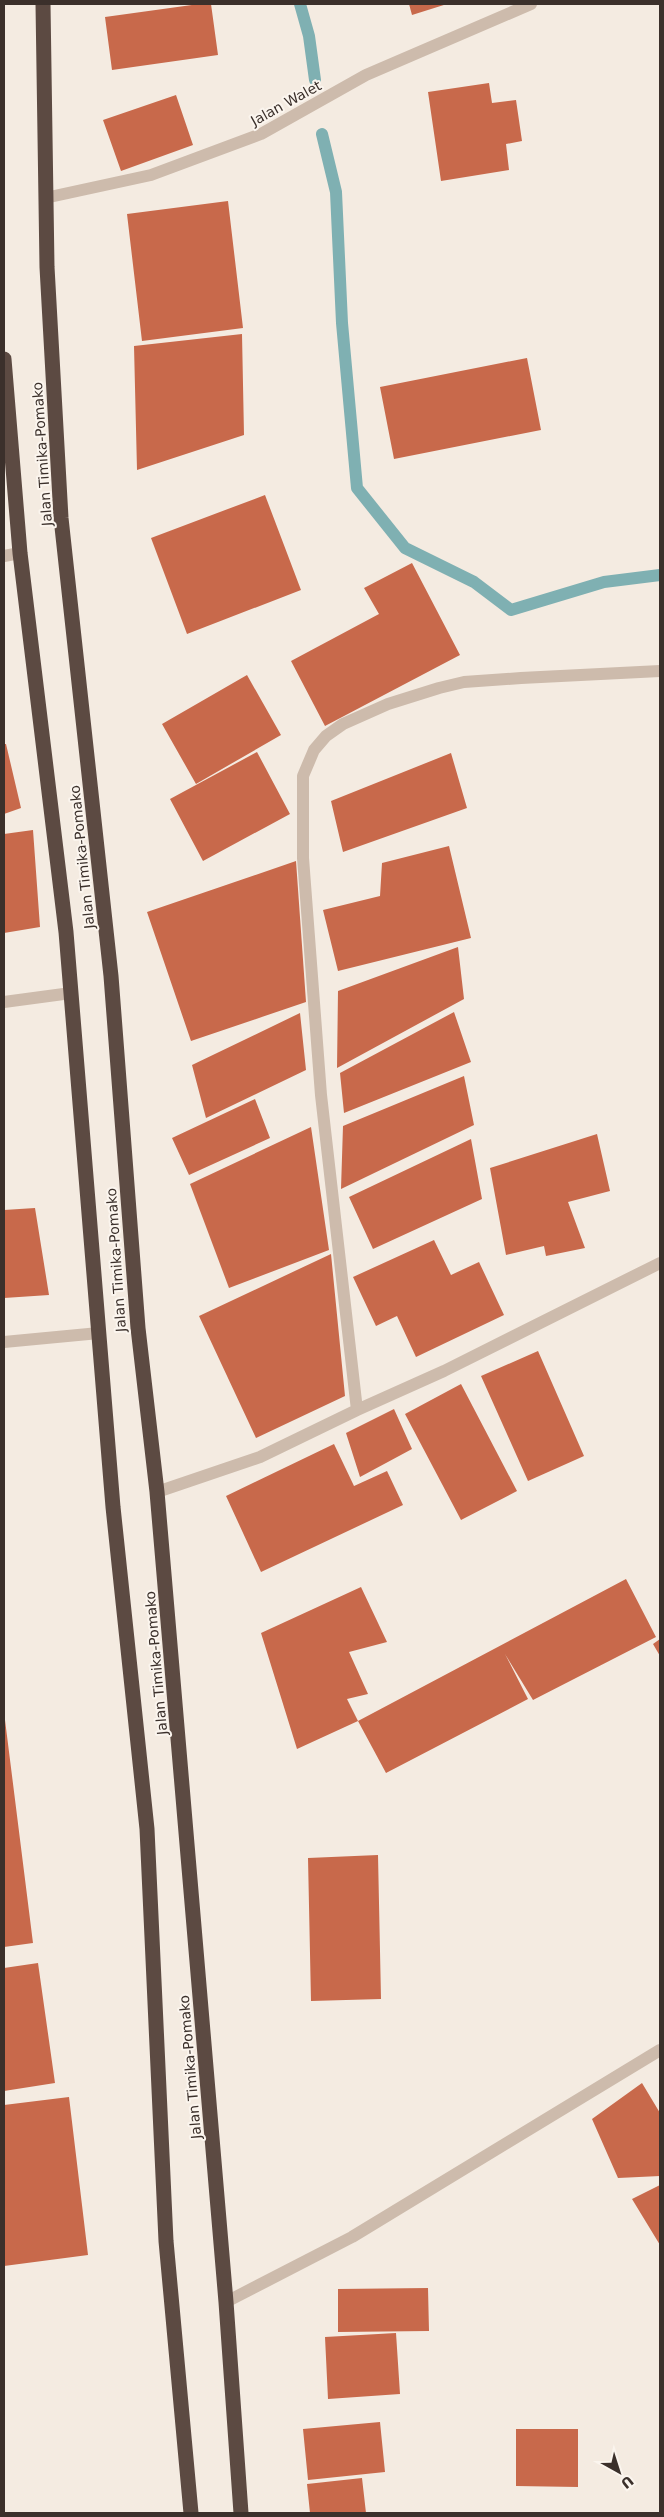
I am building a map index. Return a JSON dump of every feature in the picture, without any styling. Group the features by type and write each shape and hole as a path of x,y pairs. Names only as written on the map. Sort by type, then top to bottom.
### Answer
{"highway":[{"name":"Jalan Timika-Pomako","path":"43,4 45,198 61,518 111,976 138,1328 157,1492 226,2302 241,2513"},
{"name":"Jalan Timika-Pomako","path":"4,359 20,553 71,993 113,1507 147,1829 166,2241 191,2513"}],"street":[{"name":"Jalan Walet","path":"45,198 151,175 261,134 366,75 531,4"},
{"path":"4,556 20,553"},
{"path":"357,1410 320,1095 303,858 303,776 314,750 326,736 343,724 388,704 439,688 464,682 660,671"},
{"path":"4,1002 71,993"},
{"path":"157,1492 260,1457 357,1410 444,1371 660,1263"},
{"path":"4,1342 99,1333"},
{"path":"226,2302 352,2237 660,2050"}],"building":[{"path":"211,4 218,55 112,70 105,17"},
{"path":"409,4 447,4 412,15"},
{"path":"489,83 492,103 516,100 522,141 506,144 509,170 441,181 428,92"},
{"path":"176,95 193,145 121,171 103,120"},
{"path":"228,201 243,328 142,341 127,214"},
{"path":"242,334 244,435 137,470 134,346"},
{"path":"527,358 541,430 394,459 380,387"},
{"path":"265,495 301,590 187,634 151,538"},
{"path":"412,563 460,655 325,726 291,661 379,614 364,588"},
{"path":"247,675 281,735 196,784 162,724"},
{"path":"4,744 6,744 21,808 4,814"},
{"path":"257,752 290,814 203,861 170,799"},
{"path":"451,753 467,808 343,852 331,801"},
{"path":"33,830 40,927 4,933 4,834"},
{"path":"449,846 471,938 338,971 323,910 380,896 382,863"},
{"path":"296,861 306,1002 191,1041 147,912"},
{"path":"458,947 464,999 337,1068 338,991"},
{"path":"454,1012 471,1062 344,1113 340,1073"},
{"path":"300,1013 306,1070 206,1118 192,1065"},
{"path":"464,1076 474,1125 341,1189 343,1126"},
{"path":"255,1099 270,1138 189,1175 172,1138"},
{"path":"311,1127 329,1250 229,1288 190,1184"},
{"path":"597,1134 610,1191 568,1202 585,1248 546,1256 544,1246 506,1255 490,1168"},
{"path":"471,1139 482,1199 373,1249 349,1197"},
{"path":"35,1208 49,1295 4,1298 4,1210"},
{"path":"434,1240 451,1275 479,1262 504,1315 416,1357 397,1316 376,1326 353,1277"},
{"path":"331,1254 345,1396 256,1438 199,1316"},
{"path":"538,1351 584,1456 528,1481 481,1376"},
{"path":"461,1384 517,1491 461,1520 405,1414"},
{"path":"394,1409 412,1449 360,1477 346,1433"},
{"path":"334,1444 354,1486 387,1471 403,1505 261,1572 226,1496"},
{"path":"626,1579 656,1637 533,1700 505,1654 528,1699 386,1773 358,1721"},
{"path":"361,1587 387,1642 349,1652 368,1694 347,1699 358,1721 297,1749 261,1633"},
{"path":"660,1639 660,1656 653,1644"},
{"path":"4,1712 33,1943 4,1947"},
{"path":"378,1855 381,1999 311,2001 308,1858"},
{"path":"38,1963 55,2083 4,2091 4,1968"},
{"path":"642,2083 660,2113 660,2176 618,2178 592,2119"},
{"path":"69,2097 88,2255 4,2266 4,2105"},
{"path":"660,2185 660,2245 632,2199"},
{"path":"428,2288 429,2331 338,2332 338,2289"},
{"path":"396,2333 400,2394 328,2399 325,2337"},
{"path":"380,2422 385,2472 308,2480 303,2429"},
{"path":"516,2429 578,2429 578,2487 516,2486"},
{"path":"362,2478 366,2513 310,2513 307,2484"}],"waterway":[{"path":"300,4 309,36 315,80"},
{"path":"322,134 336,192 342,323 357,488 405,548 474,582 511,610 604,582 660,575"}]}
